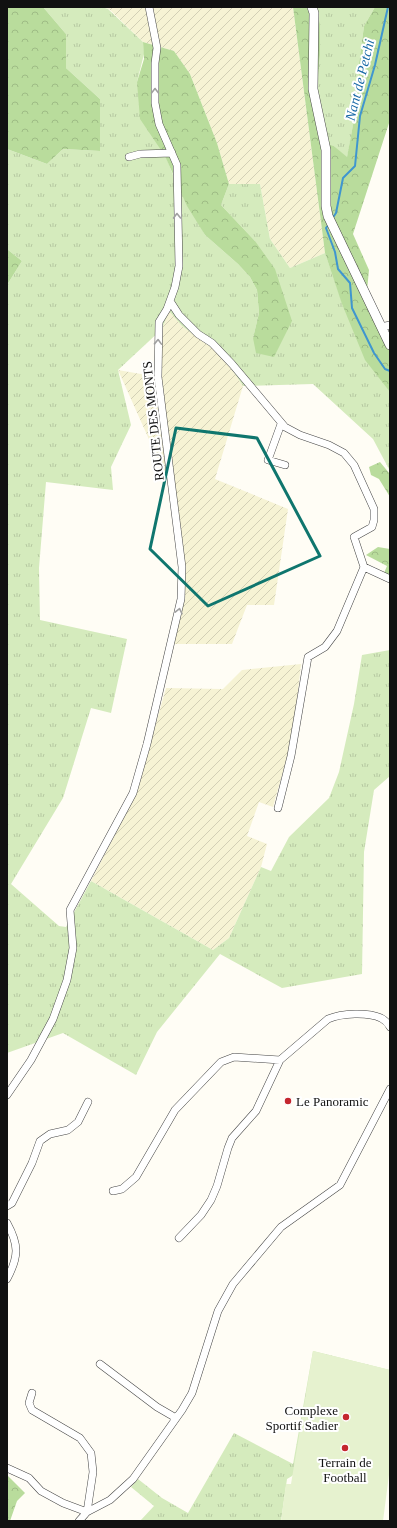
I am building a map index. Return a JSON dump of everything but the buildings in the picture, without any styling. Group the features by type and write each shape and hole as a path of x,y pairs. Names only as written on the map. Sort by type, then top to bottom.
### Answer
{"street":[{"name":"ROUTE DES MONTS","path":"7,1095 31,1060 55,1012 71,963 74,948 70,910 133,793 148,744 171,649 181,599 182,567 158,378 159,322 170,301 175,287 179,266 177,165 159,124 155,103 155,63 157,48 149,7"},
{"path":"312,7 314,13 313,89 326,150 326,206 330,220 386,326 390,345"},
{"path":"129,157 140,154 172,153"},
{"path":"170,301 179,315 198,334 212,343 232,364 281,424 300,435 329,445 344,453 354,465 374,509 374,520 372,527 354,538 364,567 337,632 325,648 308,657 293,748 278,808"},
{"path":"281,424 268,460 285,466"},
{"path":"364,567 390,579"},
{"path":"179,1238 201,1216 211,1200 232,1138 256,1112 280,1060 328,1019 333,1017 355,1015 375,1016 384,1020 390,1027"},
{"path":"113,1191 122,1189 136,1177 175,1110 221,1062 234,1057 280,1060"},
{"path":"79,1521 87,1512 110,1500 133,1479 192,1393 218,1311 230,1289 270,1238 281,1227 340,1185 390,1088"},
{"path":"7,1206 12,1203 32,1163 40,1141 50,1134 68,1130 78,1122 88,1102"},
{"path":"7,1223 16,1240 17,1250 16,1259 7,1279"},
{"path":"100,1364 128,1386 176,1418"},
{"path":"32,1394 29,1403 32,1410 80,1438 91,1453 93,1472 87,1512"},
{"path":"7,1468 29,1478 41,1491 63,1503 87,1512"}],"highlighted area":[{"path":"176,428 257,438 320,556 208,606 150,549"}],"shaded area":[{"path":"102,7 293,7 325,253 290,268 270,239 260,184 229,184 217,143 190,74 174,51 143,42 109,9"},
{"path":"169,310 182,326 223,356 243,386 215,479 288,509 274,605 247,605 232,644 169,644 180,594 180,581 177,543 168,482 118,370 158,377 162,329"},
{"path":"301,664 293,736 273,807 259,802 247,836 267,844 261,867 229,938 213,950 91,881 136,794 166,688 223,689 242,670"}],"green space":[{"path":"7,7 43,7 66,34 66,68 100,99 100,151 63,149 47,164 7,149"},
{"path":"43,7 102,7 108,9 143,42 144,54 137,82 173,175 205,235 238,264 250,277 257,290 259,313 253,338 274,357 255,241 221,205 229,184 260,184 270,239 290,268 325,253 344,308 390,392 390,471 373,439 313,384 243,386 223,356 182,326 169,311 162,329 118,370 131,425 111,467 113,490 46,482 39,568 40,620 127,639 111,713 91,708 63,798 11,884 59,926 66,927 91,881 213,950 229,938 261,867 271,871 289,837 329,798 339,772 354,704 362,655 390,650 390,776 374,790 364,852 362,974 282,988 220,954 157,1032 136,1075 63,1033 7,1053 7,285 22,261 7,249 7,149 47,164 63,149 100,151 100,99 66,68 66,34"},
{"path":"293,7 317,7 320,24 320,55 317,91 327,144 334,146 347,157 358,98 359,63 364,26 375,7 390,7 390,120 353,234 369,270 366,301 384,343 390,350 390,392 365,360 342,304 325,253"},
{"path":"317,7 375,7 364,26 359,63 358,98 347,158 334,146 327,145 317,91 320,55 320,24"},
{"path":"143,42 174,51 190,74 217,143 229,184 221,205 255,241 275,269 292,321 274,357 256,353 253,338 259,313 257,290 250,277 238,264 205,235 187,206 165,156 140,119 137,82 144,59"},
{"path":"7,249 22,261 7,285"},
{"path":"380,462 390,474 390,497 379,479 371,475 369,467"},
{"path":"378,547 390,549 390,575 384,573 387,566 366,555"},
{"path":"313,1351 390,1370 292,1476 287,1479 281,1521 140,1521 154,1506 131,1487 138,1479 162,1498 188,1513 234,1433 293,1464"},
{"name":"Terrain de Football","path":"313,1351 390,1370 390,1467 383,1521 281,1521 286,1484 291,1484"},
{"path":"7,1475 25,1493 17,1501 10,1521 7,1521"}],"waterway":[{"name":"Nant de Petchi","path":"332,219 336,213 343,178 355,166 360,116 375,65 388,7"},
{"name":"Nant de Petchi","path":"329,224 326,228 335,252 338,269 350,283 352,308 374,353 385,369 390,371"}],"place":[{"name":"Le Panoramic","path":"288,1101"},
{"name":"Complexe Sportif Sadier","path":"346,1417"},
{"name":"Terrain de Football","path":"345,1448"}]}
